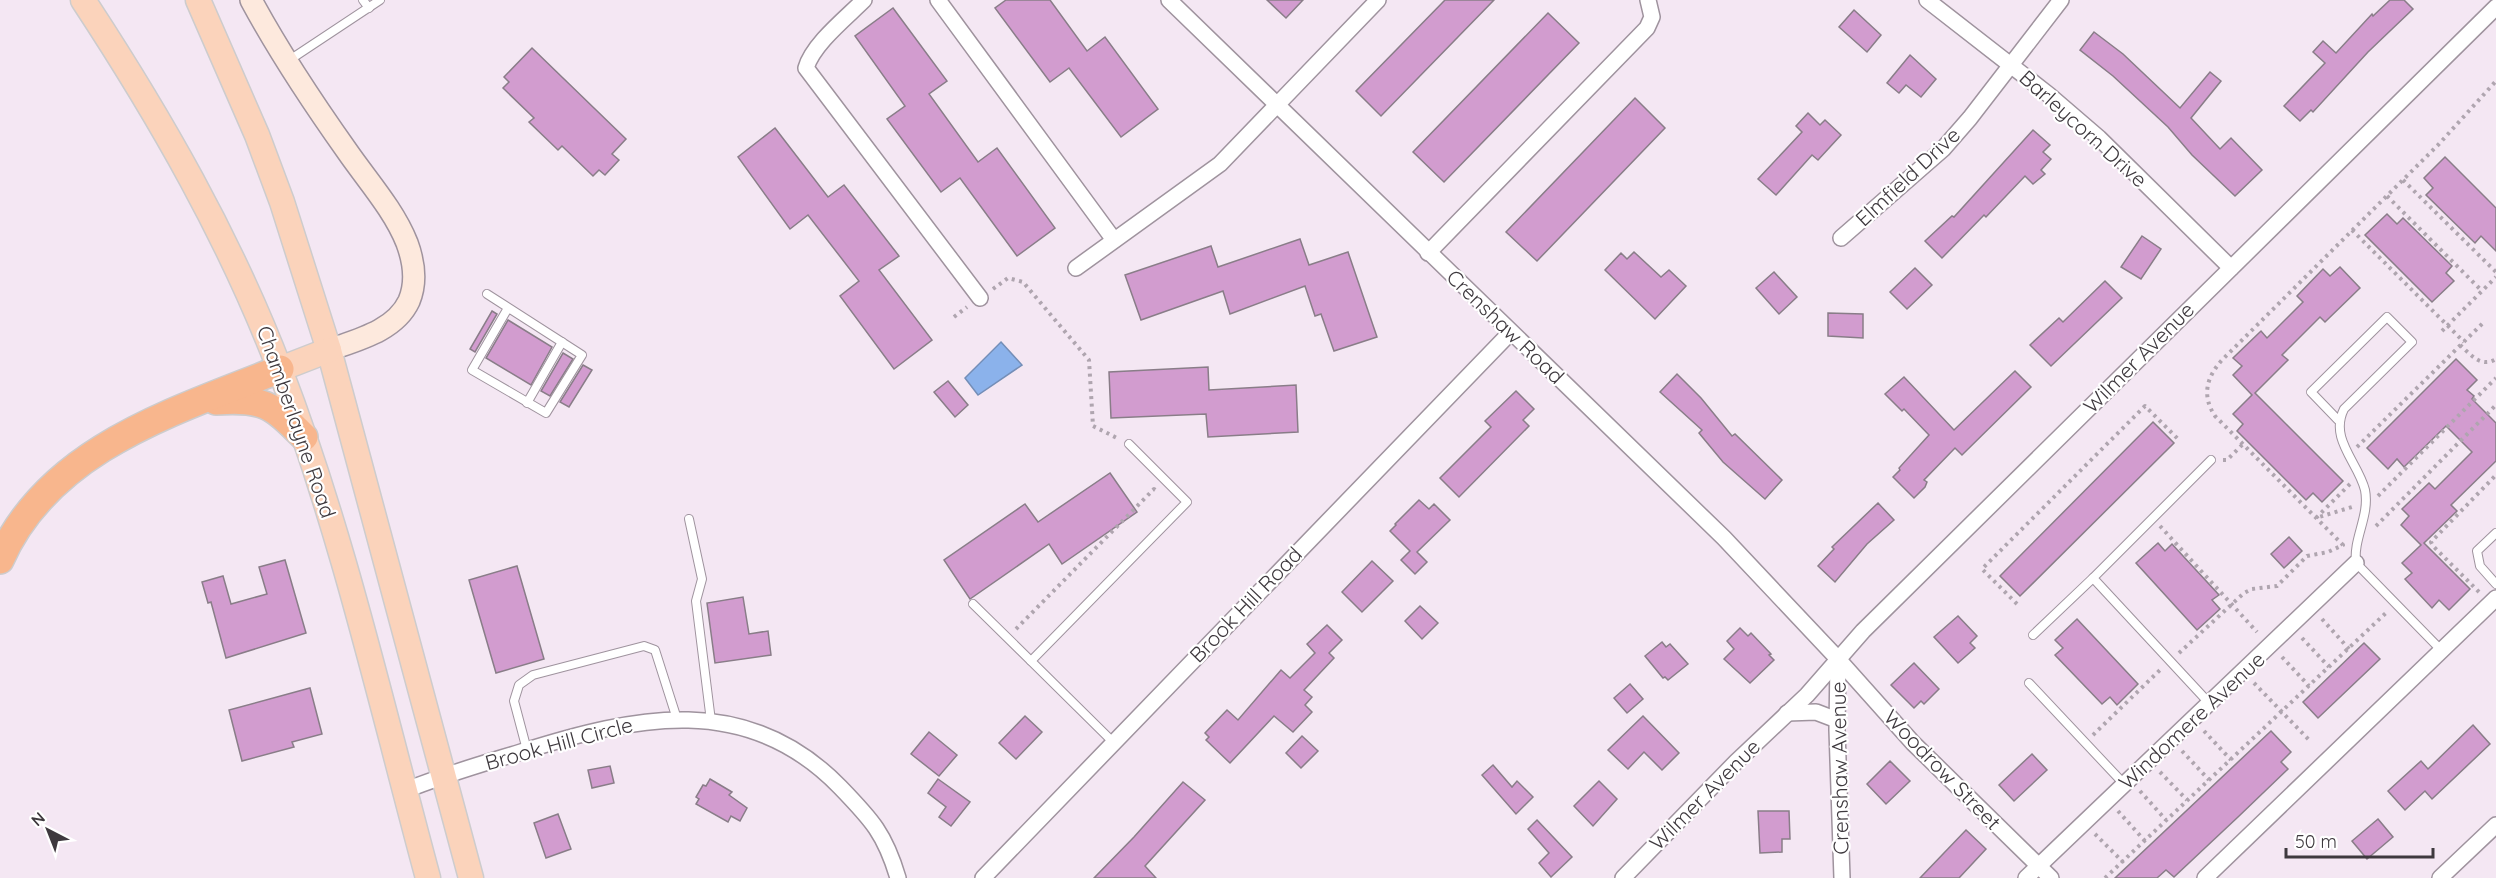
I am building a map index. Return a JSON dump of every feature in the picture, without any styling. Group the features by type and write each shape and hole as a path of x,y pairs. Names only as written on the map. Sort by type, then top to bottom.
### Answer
{"highway":[{"path":"0,560 28,516 47,492 73,468 119,437 280,369"},
{"path":"200,402 239,399 259,402 275,409 304,437"}],"main road":[{"name":"Chamberlayne Road","path":"83,0 120,56 190,175 236,267 280,369 338,545 428,878"},
{"name":"Chamberlayne Road","path":"198,0 257,135 282,202 329,350 471,878"},
{"path":"280,369 329,350"}],"street":[{"path":"251,0 287,62 395,220 408,245 414,266 412,293 399,316 370,334 329,350"},
{"path":"864,0 816,49 809,58 806,68 980,298"},
{"path":"938,0 1114,240"},
{"name":"Crenshaw Road","path":"1168,0 1724,538 1838,658"},
{"path":"1076,268 1220,164 1378,0"},
{"path":"1428,253 1647,28 1652,17 1648,0"},
{"name":"Barleycorn Drive","path":"1927,0 2012,65 2099,138 2230,268"},
{"name":"Elmfield Drive","path":"1841,238 1943,149 2012,65 2061,0"},
{"name":"Wilmer Avenue","path":"1623,878 1736,762 1807,695 1863,631 2496,8"},
{"name":"Brook Hill Road","path":"983,878 1510,333"},
{"name":"Windomere Avenue","path":"2026,878 2132,788 2210,704 2356,563"},
{"path":"2205,878 2496,598"},
{"name":"Crenshaw Avenue","path":"1838,658 1837,720 1842,878"},
{"name":"Woodrow Street","path":"1838,658 1913,743 2051,878"},
{"path":"1787,713 1816,712 1837,720"},
{"name":"Brook Hill Circle","path":"404,791 443,775 615,726 676,719 711,721 764,733 804,756 832,779 873,820 891,855 898,878"},
{"path":"2440,878 2496,825"}],"lane":[{"path":"363,0 369,8"},
{"path":"287,62 380,0"},
{"path":"487,294 582,355 546,413 472,370 508,308"},
{"path":"2338,420 2344,409 2412,342 2387,317 2311,392 2338,420 2344,448 2365,490 2366,515 2355,554 2356,563 2442,651"},
{"path":"527,403 562,342"},
{"path":"1030,662 1187,502 1129,444"},
{"path":"2033,635 2211,460"},
{"path":"689,519 702,579 696,602 711,721"},
{"path":"2496,532 2477,551 2480,566 2496,584"},
{"path":"2093,578 2210,704"},
{"path":"973,604 1113,742"},
{"path":"526,750 514,701 519,685 533,675 644,646 655,650 676,719"},
{"path":"2029,683 2132,788"}],"path":[{"path":"2403,180 2496,272"},
{"path":"2387,196 2482,291"},
{"path":"2352,230 2447,325 2477,360 2485,362 2496,359"},
{"path":"2442,331 2496,277"},
{"path":"954,317 1008,278 1023,282 1089,360 1094,426 1129,444"},
{"path":"2355,450 2484,322"},
{"path":"2376,499 2496,378"},
{"path":"2374,527 2496,405"},
{"path":"2017,604 1982,569 2145,406 2180,441"},
{"path":"2227,460 2243,444"},
{"path":"2479,592 2431,542 2496,475"},
{"path":"2351,483 2316,518 2356,506"},
{"path":"1022,635 1016,629 1089,554 1154,489 1161,495"},
{"path":"2162,528 2257,632"},
{"path":"2105,878 2389,610"},
{"path":"2322,619 2349,649"},
{"path":"2301,638 2329,667"},
{"path":"2281,657 2308,686"},
{"path":"2092,735 2162,669"},
{"path":"2254,683 2311,742"},
{"path":"2203,730 2231,760"},
{"path":"2182,751 2209,780"},
{"path":"2160,771 2187,801"},
{"path":"2132,788 2166,820"},
{"path":"2118,810 2145,841"},
{"path":"2094,833 2122,862"}],"water":[{"path":"1001,342 1022,365 978,395 965,378"}],"building":[{"path":"1006,0 1050,0 1087,51 1105,37 1158,109 1121,137 1069,68 1050,82 995,8"},
{"path":"1267,0 1303,0 1286,18"},
{"path":"1445,0 1494,0 1381,116 1356,91"},
{"path":"2390,0 2404,0 2413,9 2368,52 2313,112 2311,110 2300,121 2284,106 2325,63 2313,52 2323,41 2336,53 2372,14 2373,16"},
{"path":"893,8 947,81 929,94 978,162 997,148 1055,228 1017,256 960,178 941,192 887,119 905,106 855,36"},
{"path":"1854,10 1881,35 1867,52 1839,27"},
{"path":"1548,13 1579,43 1444,182 1413,152"},
{"path":"2094,32 2123,54 2180,108 2210,72 2221,81 2191,118 2220,149 2231,138 2262,170 2235,196 2192,155 2168,127 2113,76 2080,50"},
{"path":"532,48 626,139 612,154 619,160 605,175 599,170 593,176 562,146 558,150 529,122 534,118 503,88 509,82 504,77"},
{"path":"1910,55 1936,79 1921,97 1906,85 1899,93 1887,83"},
{"path":"1635,98 1665,128 1537,261 1506,232"},
{"path":"1808,113 1820,125 1825,120 1841,135 1818,160 1812,155 1776,195 1758,179 1802,132 1796,126"},
{"path":"775,128 828,197 844,185 899,256 879,270 932,340 894,369 840,296 859,281 808,215 790,229 738,157"},
{"path":"2033,130 2050,145 2043,152 2051,159 2041,170 2045,174 2033,184 2025,176 1942,258 1925,241 1952,216 1954,217"},
{"path":"2445,157 2496,208 2496,251 2481,236 2475,243 2426,195 2433,188 2424,178"},
{"path":"2387,214 2397,224 2403,218 2452,266 2446,273 2454,281 2432,302 2365,235"},
{"path":"2142,236 2161,249 2141,279 2121,267"},
{"path":"1300,239 1309,265 1348,252 1377,337 1334,351 1321,314 1315,316 1305,286 1230,314 1223,291 1141,320 1125,275 1211,246 1218,267"},
{"path":"1634,252 1661,277 1669,270 1686,286 1655,319 1605,270 1621,253 1627,259"},
{"path":"2340,267 2360,288 2325,322 2320,317 2282,355 2288,360 2255,393 2343,481 2322,502 2313,493 2306,500 2237,431 2243,424 2233,414 2252,395 2233,375 2242,366 2233,358 2261,331 2267,338 2303,302 2297,296 2323,269 2330,276"},
{"path":"1915,268 1932,285 1907,309 1890,292"},
{"path":"1774,272 1797,297 1779,314 1756,288"},
{"path":"2105,281 2122,298 2051,366 2030,345 2059,318 2063,322"},
{"path":"492,311 497,314 475,352 470,349"},
{"path":"1828,313 1863,314 1863,338 1828,336"},
{"path":"508,320 552,347 531,385 486,358"},
{"path":"563,353 573,359 550,396 541,391"},
{"path":"2456,359 2477,380 2467,390 2474,396 2472,399 2496,423 2496,461 2451,505 2457,511 2424,543 2470,589 2449,610 2439,600 2432,608 2405,579 2412,573 2402,563 2421,545 2401,525 2409,516 2402,509 2429,483 2435,489 2472,452 2446,426 2404,467 2397,459 2388,469 2367,448"},
{"path":"583,365 592,370 569,407 560,402"},
{"path":"1208,367 1209,390 1296,385 1298,432 1208,437 1206,414 1111,418 1109,372"},
{"path":"2015,371 2031,387 1962,455 1955,448 1924,480 1927,482 1925,487 1914,498 1893,477 1929,435 1904,409 1902,411 1885,394 1904,377 1954,430"},
{"path":"1677,374 1701,398 1732,436 1735,434 1782,480 1765,499 1723,462 1699,433 1702,430 1660,392"},
{"path":"948,381 968,405 955,417 934,392"},
{"path":"1516,391 1534,409 1523,420 1529,426 1459,497 1440,478 1491,427 1485,421"},
{"path":"2153,422 2174,443 2020,596 2000,576"},
{"path":"1110,473 1137,512 1062,564 1049,544 970,599 944,560 1025,504 1038,522"},
{"path":"1419,500 1429,509 1434,504 1450,520 1417,552 1427,562 1415,574 1401,560 1410,551 1390,531"},
{"path":"1878,503 1894,520 1867,544 1835,582 1818,566 1834,549 1832,547"},
{"path":"2289,537 2302,551 2284,568 2271,554"},
{"path":"2158,543 2165,551 2172,544 2219,595 2212,600 2220,609 2197,630 2136,563"},
{"path":"285,560 306,633 226,658 211,602 208,603 202,582 223,576 231,604 267,594 259,567"},
{"path":"1372,561 1393,581 1362,612 1342,592"},
{"path":"517,566 544,659 496,673 469,580"},
{"path":"743,597 749,634 768,631 771,655 715,663 707,603"},
{"path":"1420,606 1438,623 1422,639 1405,621"},
{"path":"1958,616 1977,636 1970,643 1975,648 1958,663 1934,637"},
{"path":"2077,619 2138,684 2117,705 2110,697 2102,704 2055,655 2063,648 2055,640"},
{"path":"1327,625 1342,640 1329,653 1334,658 1304,690 1312,697 1305,705 1312,712 1293,732 1274,716 1230,763 1206,740 1209,737 1205,733 1227,710 1238,720 1281,670 1290,678 1315,653 1307,644"},
{"path":"1740,628 1748,636 1751,633 1774,660 1750,683 1724,659 1734,649 1727,641"},
{"path":"1662,642 1666,647 1670,644 1688,664 1668,680 1663,678 1645,656"},
{"path":"2364,643 2380,659 2318,718 2303,702"},
{"path":"1914,663 1939,689 1924,704 1921,701 1914,708 1891,685"},
{"path":"1630,684 1643,699 1627,713 1614,698"},
{"path":"310,688 322,734 292,742 294,747 242,761 229,710"},
{"path":"1025,716 1042,732 1016,759 999,743"},
{"path":"1643,716 1679,753 1662,770 1644,752 1628,769 1608,750"},
{"path":"2473,725 2490,744 2432,799 2425,791 2405,810 2388,791 2421,761 2428,769"},
{"path":"2271,731 2291,752 2281,762 2288,769 2238,817 2174,877 2166,870 2157,878 2115,878"},
{"path":"929,732 957,755 939,776 911,754"},
{"path":"1302,736 1318,751 1301,768 1286,753"},
{"path":"2032,754 2047,770 2014,801 1999,785"},
{"path":"1890,761 1910,781 1886,804 1867,784"},
{"path":"1493,765 1512,787 1517,781 1533,797 1516,814 1482,775"},
{"path":"610,766 614,783 592,788 588,770"},
{"path":"710,779 732,792 729,795 747,808 740,821 731,816 728,822 696,804 699,799 696,797 703,785 706,786"},
{"path":"938,779 970,802 951,826 939,817 946,807 928,793"},
{"path":"1599,781 1617,799 1593,826 1574,806"},
{"path":"1183,782 1205,800 1145,866 1156,878 1094,878 1134,837"},
{"path":"1758,811 1789,811 1790,839 1782,839 1782,852 1760,853"},
{"path":"558,814 571,849 546,858 534,823"},
{"path":"2378,819 2393,837 2367,859 2352,841"},
{"path":"1537,820 1572,857 1551,877 1539,863 1549,853 1528,829"},
{"path":"1966,830 1986,849 1959,878 1920,878"}]}
